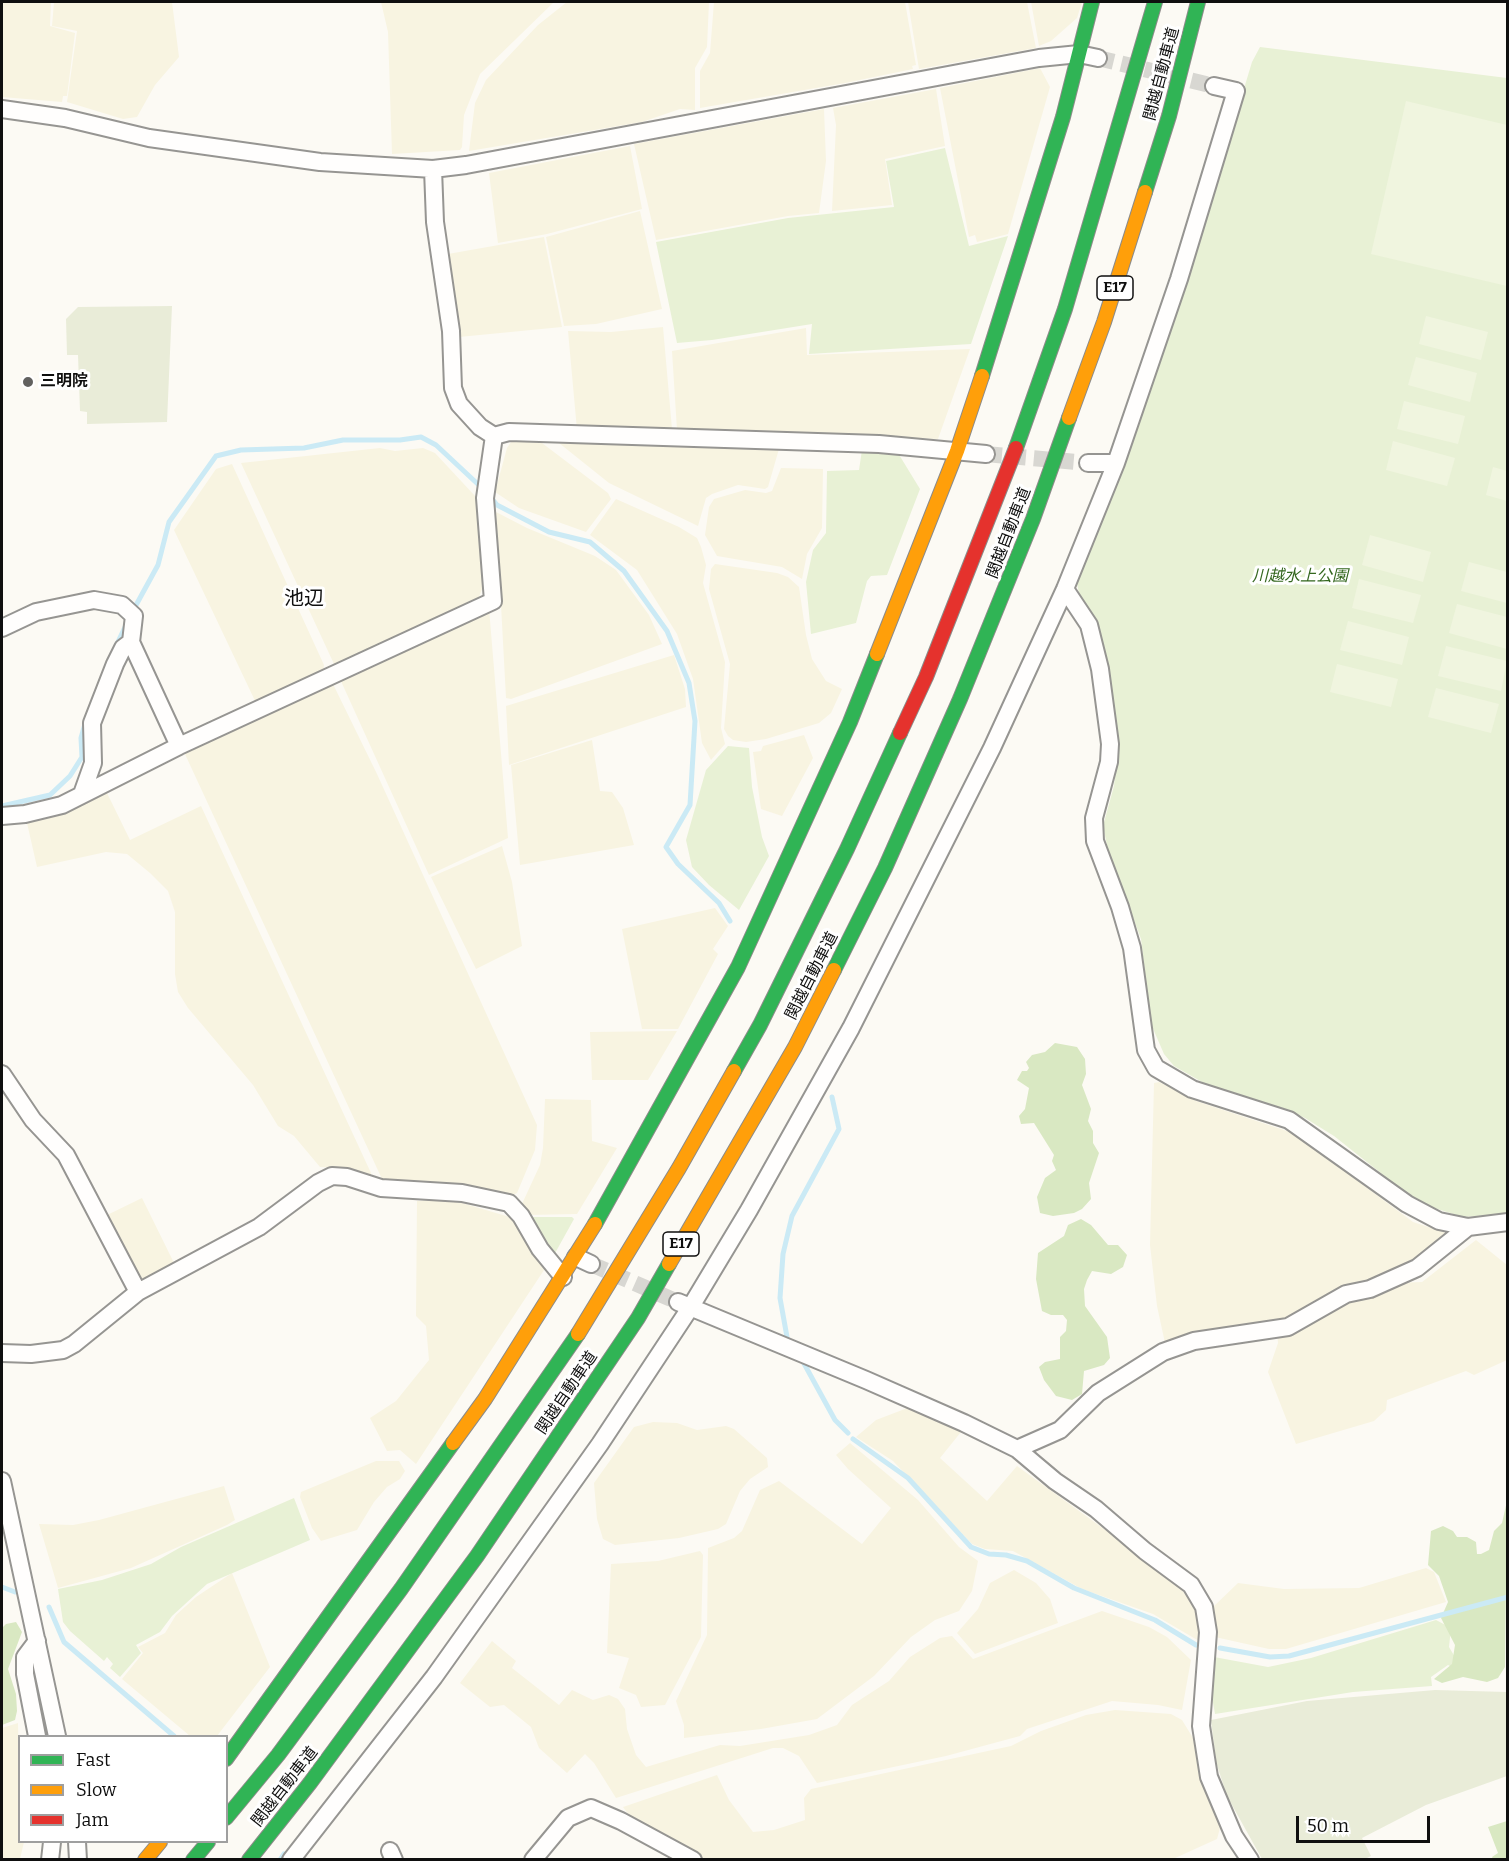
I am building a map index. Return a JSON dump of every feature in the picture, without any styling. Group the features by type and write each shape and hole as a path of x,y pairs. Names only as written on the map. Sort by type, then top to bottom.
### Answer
{"main road":[{"path":"228,1756 479,1408 563,1277 584,1260 738,968 775,891 888,633 957,452 1012,286 1092,2"},
{"name":"関越自動車道","path":"228,1816 278,1755 401,1589 589,1318 679,1168 760,1025 847,849 926,677 996,504 1065,309 1155,2"},
{"name":"関越自動車道","path":"249,1860 310,1783 477,1556 631,1328 795,1047 885,868 960,699 1033,519 1104,322 1169,116 1198,2"},
{"path":"145,1860 159,1843"},
{"path":"193,1860 207,1843"}],"street":[{"path":"2,109 65,117 149,138 321,162 433,169 478,163 1039,58 1079,54 1098,58"},
{"path":"291,1860 434,1677 600,1444 684,1305 749,1210 851,1028 949,837 1065,589 1116,463 1179,279 1236,91 1214,86"},
{"path":"433,169 435,222 451,331 453,388 459,404 480,427 494,436 508,432 879,444 986,454"},
{"path":"2,816 41,812 62,805 179,746 493,601 486,492 494,436"},
{"path":"1088,463 1116,463"},
{"path":"1065,589 1089,625 1100,669 1110,744 1109,762 1094,818 1095,840 1120,907 1132,948 1146,1050 1156,1068 1192,1089 1289,1120 1407,1204 1438,1221 1468,1227 1508,1222"},
{"path":"2,628 36,612 64,605 108,600 122,605 134,616 131,642 179,746"},
{"path":"82,794 93,763 91,738 97,706 123,648 131,642"},
{"path":"2,1074 33,1120 66,1155 138,1292"},
{"path":"2,1353 31,1354 63,1350 74,1344 138,1292 259,1227 318,1183 339,1175 381,1188 462,1193 509,1203 521,1216 540,1249 563,1277"},
{"path":"1017,1449 1060,1430 1098,1393 1164,1352 1194,1341 1288,1327 1308,1318 1346,1294 1370,1289 1417,1268 1468,1227"},
{"path":"684,1305 866,1380 1017,1449 1055,1481 1096,1509 1145,1551 1191,1585 1204,1606 1208,1632 1201,1726 1209,1777 1234,1836 1250,1860"},
{"path":"2,1481 57,1735"},
{"path":"37,1735 25,1674 25,1658 38,1641"},
{"path":"533,1860 568,1818 591,1808 621,1821 693,1860"},
{"path":"50,1860 52,1843"},
{"path":"77,1843 78,1860"}],"shaded area":[{"path":"2,2 51,2 50,26 75,33 67,96 63,96 62,102 2,97"},
{"path":"54,2 172,2 179,57 155,85 137,117 123,119 67,102 77,31 52,26"},
{"path":"381,2 554,2 480,74 464,115 460,150 392,154 388,32"},
{"path":"567,2 709,2 707,47 695,68 695,110 680,109 642,122 469,151 475,103 486,80 538,25"},
{"path":"714,2 905,2 916,65 912,66 913,69 845,83 700,108 700,71 710,53"},
{"path":"908,2 1027,2 1036,48 919,69"},
{"path":"1031,2 1082,2 1077,18 1051,41 1039,46"},
{"path":"1040,68 1050,87 1008,234 977,242 975,235 969,237 940,88"},
{"path":"936,89 945,146 885,159 892,205 832,211 836,125 833,108"},
{"path":"824,109 826,161 819,213 788,216 656,240 634,144"},
{"path":"630,146 642,209 547,234 498,243 489,173"},
{"path":"640,211 662,309 596,324 564,326 546,237"},
{"path":"544,237 562,327 459,337 448,254"},
{"path":"663,327 672,429 577,430 568,331 611,332"},
{"path":"806,328 807,355 970,349 938,439 677,430 672,351"},
{"path":"559,437 779,449 768,487 765,489 738,485 712,494 706,498 698,526 609,483 559,443"},
{"path":"511,442 542,443 608,493 611,499 586,532 519,508 495,492 507,448"},
{"path":"380,448 395,451 423,448 435,453 476,497 483,587 478,599 341,664 334,664 241,463"},
{"path":"232,464 324,665 323,672 257,705 174,530 216,469"},
{"path":"781,468 823,469 822,528 807,554 802,579 782,567 717,556 705,535 709,507 714,499 745,490 766,493 772,491"},
{"path":"616,499 679,527 697,538 701,547 706,565 703,583 725,662 721,728 725,744 711,760 702,743 693,679 677,634 637,570 590,535"},
{"path":"496,512 527,528 595,556 616,570 649,615 662,644 511,699 506,698"},
{"path":"715,564 777,573 788,577 799,587 812,659 826,681 842,689 831,713 819,723 766,739 746,742 733,740 728,736 724,729 730,664 709,589 711,569"},
{"path":"489,608 508,838 429,875 340,679"},
{"path":"674,655 685,689 686,707 509,765 506,706"},
{"path":"332,682 377,774 537,1125 535,1150 517,1193 510,1197 385,1183 382,1179 184,752"},
{"path":"804,735 813,758 782,816 761,809 753,752 761,751 763,746"},
{"path":"592,740 600,791 612,792 623,808 634,845 520,865 511,765"},
{"path":"107,793 130,840 201,806 371,1173 371,1178 344,1168 320,1167 294,1136 278,1126 253,1085 188,1008 178,992 175,974 175,912 168,891 150,873 127,854 106,852 37,867 27,823 75,809"},
{"path":"502,846 512,882 522,946 476,969 431,877"},
{"path":"715,908 728,926 713,949 718,954 678,1029 642,1029 622,929"},
{"path":"677,1031 648,1080 592,1080 590,1032"},
{"path":"1159,1082 1196,1101 1293,1133 1413,1222 1453,1235 1390,1277 1303,1316 1165,1343 1157,1306 1150,1245 1154,1083"},
{"path":"545,1099 591,1100 592,1141 617,1148 577,1214 527,1215 521,1206 540,1165"},
{"path":"142,1198 176,1267 147,1283 136,1280 103,1217"},
{"path":"442,1200 462,1203 513,1218 530,1249 546,1267 416,1464 400,1450 387,1451 370,1418 396,1401 429,1360 426,1326 416,1316 417,1201"},
{"path":"1476,1240 1507,1265 1507,1360 1474,1375 1466,1371 1387,1400 1386,1410 1374,1421 1296,1444 1268,1372 1278,1343 1277,1331 1335,1305 1397,1283 1422,1282"},
{"path":"910,1407 961,1432 940,1458 987,1501 1017,1466 1173,1579 1190,1600 1198,1616 1199,1641 1153,1614 1082,1589 1013,1551 985,1549 972,1544 893,1461 856,1437 876,1420"},
{"path":"653,1422 677,1423 697,1430 726,1426 734,1429 767,1458 768,1467 750,1479 740,1491 726,1524 718,1529 679,1538 615,1545 603,1539 597,1519 594,1483 634,1427"},
{"path":"850,1443 918,1500 959,1547 978,1561 972,1591 959,1611 935,1620 911,1637 874,1676 817,1719 761,1729 684,1738 684,1725 676,1701 707,1635 708,1548 734,1538 742,1531 760,1490 779,1481 862,1544 891,1508 836,1455"},
{"path":"376,1461 399,1461 405,1471 400,1479 387,1487 374,1502 357,1530 321,1541 312,1528 300,1497 301,1492"},
{"path":"224,1486 235,1520 227,1525 131,1568 58,1588 39,1524 73,1525 99,1520"},
{"path":"700,1551 703,1555 701,1637 665,1705 641,1707 636,1695 619,1688 629,1658 607,1653 611,1564 658,1561"},
{"path":"1426,1568 1434,1572 1446,1602 1286,1649 1269,1649 1215,1637 1212,1608 1238,1583 1284,1589 1359,1588"},
{"path":"1014,1570 1036,1583 1050,1599 1058,1623 975,1654 957,1633 978,1609 990,1583"},
{"path":"232,1573 270,1667 218,1735 189,1735 122,1679 143,1653 138,1647 165,1633 176,1615 196,1597"},
{"path":"1102,1611 1149,1627 1167,1637 1191,1660 1182,1710 1158,1705 1112,1701 1027,1729 1020,1736 946,1756 817,1783 799,1756 783,1748 773,1748 616,1798 594,1763 585,1754 567,1773 539,1748 531,1727 504,1705 490,1707 460,1683 492,1641 516,1661 512,1668 559,1705 572,1690 593,1700 609,1695 618,1699 625,1709 627,1729 636,1755 646,1767 720,1745 740,1746 809,1735 837,1725 852,1705 889,1681 910,1657 940,1638 952,1636 973,1659"},
{"path":"1115,1710 1171,1714 1182,1720 1193,1738 1199,1770 1220,1828 1217,1839 1173,1859 701,1860 635,1823 623,1807 717,1775 729,1800 753,1832 774,1830 805,1820 804,1798 811,1789 1011,1746 1041,1731 1086,1715"},
{"path":"18,1723 18,1843 24,1843 20,1859 2,1859 2,1728"}],"green space":[{"name":"川越水上公園","path":"1260,47 1507,78 1507,1214 1463,1217 1431,1207 1406,1193 1334,1136 1305,1118 1283,1108 1209,1086 1174,1066 1164,1054 1151,1024 1141,939 1108,850 1103,826 1114,786 1118,748 1102,639 1094,618 1080,598 1076,579 1195,251 1252,62"},
{"path":"1406,101 1507,125 1507,286 1371,254"},
{"path":"945,148 969,246 1008,236 971,344 809,354 812,324 712,340 677,343 656,242 788,218 894,207 886,161"},
{"path":"172,306 167,422 87,424 87,412 80,411 78,355 67,355 66,319 78,307"},
{"path":"1426,316 1488,332 1481,360 1419,344"},
{"path":"1416,357 1477,373 1470,402 1408,385"},
{"path":"1404,401 1465,416 1458,444 1397,429"},
{"path":"1393,441 1455,458 1447,486 1386,470"},
{"path":"862,450 898,453 920,489 887,575 871,576 867,581 856,623 811,634 806,582 813,550 826,533 827,471 859,470"},
{"path":"1493,467 1507,471 1507,501 1486,495"},
{"path":"1370,535 1431,552 1423,582 1362,565"},
{"path":"1469,562 1507,572 1507,603 1461,591"},
{"path":"1359,579 1421,595 1413,623 1352,608"},
{"path":"1457,604 1507,617 1507,649 1449,633"},
{"path":"1348,621 1409,637 1402,665 1340,650"},
{"path":"1446,646 1507,661 1501,691 1438,676"},
{"path":"1337,664 1398,679 1391,707 1330,692"},
{"path":"1436,688 1499,704 1491,733 1428,717"},
{"path":"728,746 749,748 752,787 762,837 769,856 739,910 709,885 692,867 686,840 706,770"},
{"path":"1055,1043 1077,1047 1085,1059 1086,1074 1082,1085 1091,1109 1088,1121 1093,1131 1093,1143 1099,1153 1089,1183 1091,1199 1082,1209 1074,1213 1053,1216 1040,1213 1037,1197 1045,1178 1056,1170 1052,1161 1054,1155 1034,1123 1021,1124 1019,1116 1025,1109 1029,1088 1017,1080 1022,1071 1027,1071 1029,1068 1026,1062 1032,1055 1045,1052"},
{"path":"527,1217 572,1217 574,1219 554,1255"},
{"path":"1081,1219 1091,1225 1108,1245 1118,1245 1127,1255 1123,1267 1111,1274 1092,1271 1087,1280 1084,1289 1085,1306 1107,1337 1110,1358 1104,1365 1084,1371 1082,1394 1072,1400 1056,1396 1044,1380 1039,1367 1045,1362 1060,1359 1060,1337 1066,1331 1067,1320 1063,1315 1051,1315 1042,1311 1036,1279 1038,1253 1064,1236 1068,1225"},
{"path":"294,1498 310,1540 207,1584 172,1616 160,1632 136,1645 141,1653 120,1677 110,1668 113,1664 107,1657 104,1661 63,1622 58,1589 102,1580 151,1564 181,1547"},
{"path":"1507,1501 1505,1667 1498,1678 1487,1682 1463,1677 1442,1683 1434,1679 1452,1664 1455,1645 1441,1618 1448,1602 1439,1576 1428,1565 1431,1531 1443,1526 1453,1531 1457,1537 1467,1537 1476,1542 1477,1554 1481,1554 1489,1550 1494,1531 1502,1523"},
{"path":"1436,1620 1451,1628 1449,1647 1462,1669 1458,1670 1448,1665 1431,1677 1432,1686 1353,1692 1215,1714 1211,1691 1214,1657 1268,1667 1311,1658"},
{"path":"16,1622 22,1632 8,1669 16,1694 17,1711 15,1720 2,1725 2,1628 6,1624"},
{"path":"1435,1690 1507,1692 1507,1776 1426,1805 1362,1838 1371,1856 1365,1859 1262,1859 1227,1796 1216,1762 1211,1720 1307,1701"},
{"path":"1507,1821 1507,1859 1493,1859 1492,1857 1498,1853 1488,1827"}],"waterway":[{"path":"135,607 158,565 169,522 216,456 241,450 304,448 343,440 400,440 421,437 436,445 482,488"},
{"path":"489,495 497,505 549,532 590,542 624,571 667,631 689,683 695,721 690,805 666,847 678,864 719,903 730,921"},
{"path":"116,646 126,625"},
{"path":"2,806 50,795 70,776 82,757 81,738 85,724"},
{"path":"787,1337 780,1298 783,1254 792,1216 839,1129 832,1097"},
{"path":"801,1358 835,1420 848,1433"},
{"path":"853,1439 908,1478 971,1547 989,1554 1006,1555 1027,1561 1074,1588 1155,1620 1196,1645"},
{"path":"2,1587 15,1592"},
{"path":"1220,1648 1270,1657 1289,1656 1508,1597"},
{"path":"49,1607 64,1642 173,1735"},
{"path":"280,1860 284,1854"}],"tunnel":[{"path":"1098,58 1214,86"},
{"path":"986,454 1088,463"},
{"path":"591,1264 678,1302"}],"traffic: fast":[{"path":"982,376 1063,117 1092,2"},
{"path":"1016,448 1065,309 1155,2"},
{"path":"1145,192 1169,116 1198,2"},
{"path":"834,970 885,868 960,699 1033,519 1069,418"},
{"path":"595,1224 738,967 850,722 877,654"},
{"path":"734,1071 760,1025 847,849 900,733"},
{"path":"249,1860 310,1783 477,1556 638,1318 669,1264"},
{"path":"228,1816 278,1755 401,1589 578,1334"},
{"path":"228,1756 453,1443"},
{"path":"193,1860 207,1843"}],"traffic: slow":[{"path":"1069,418 1104,322 1145,192"},
{"path":"877,654 957,451 982,376"},
{"path":"669,1264 795,1047 834,970"},
{"path":"578,1334 679,1168 734,1071"},
{"path":"453,1443 485,1399 595,1224"},
{"path":"145,1860 159,1843"}],"traffic: jam":[{"path":"900,733 926,677 1016,448"}],"place":[{"name":"三明院","path":"28,382"}],"district":[{"name":"池辺","path":"304,599"}]}
